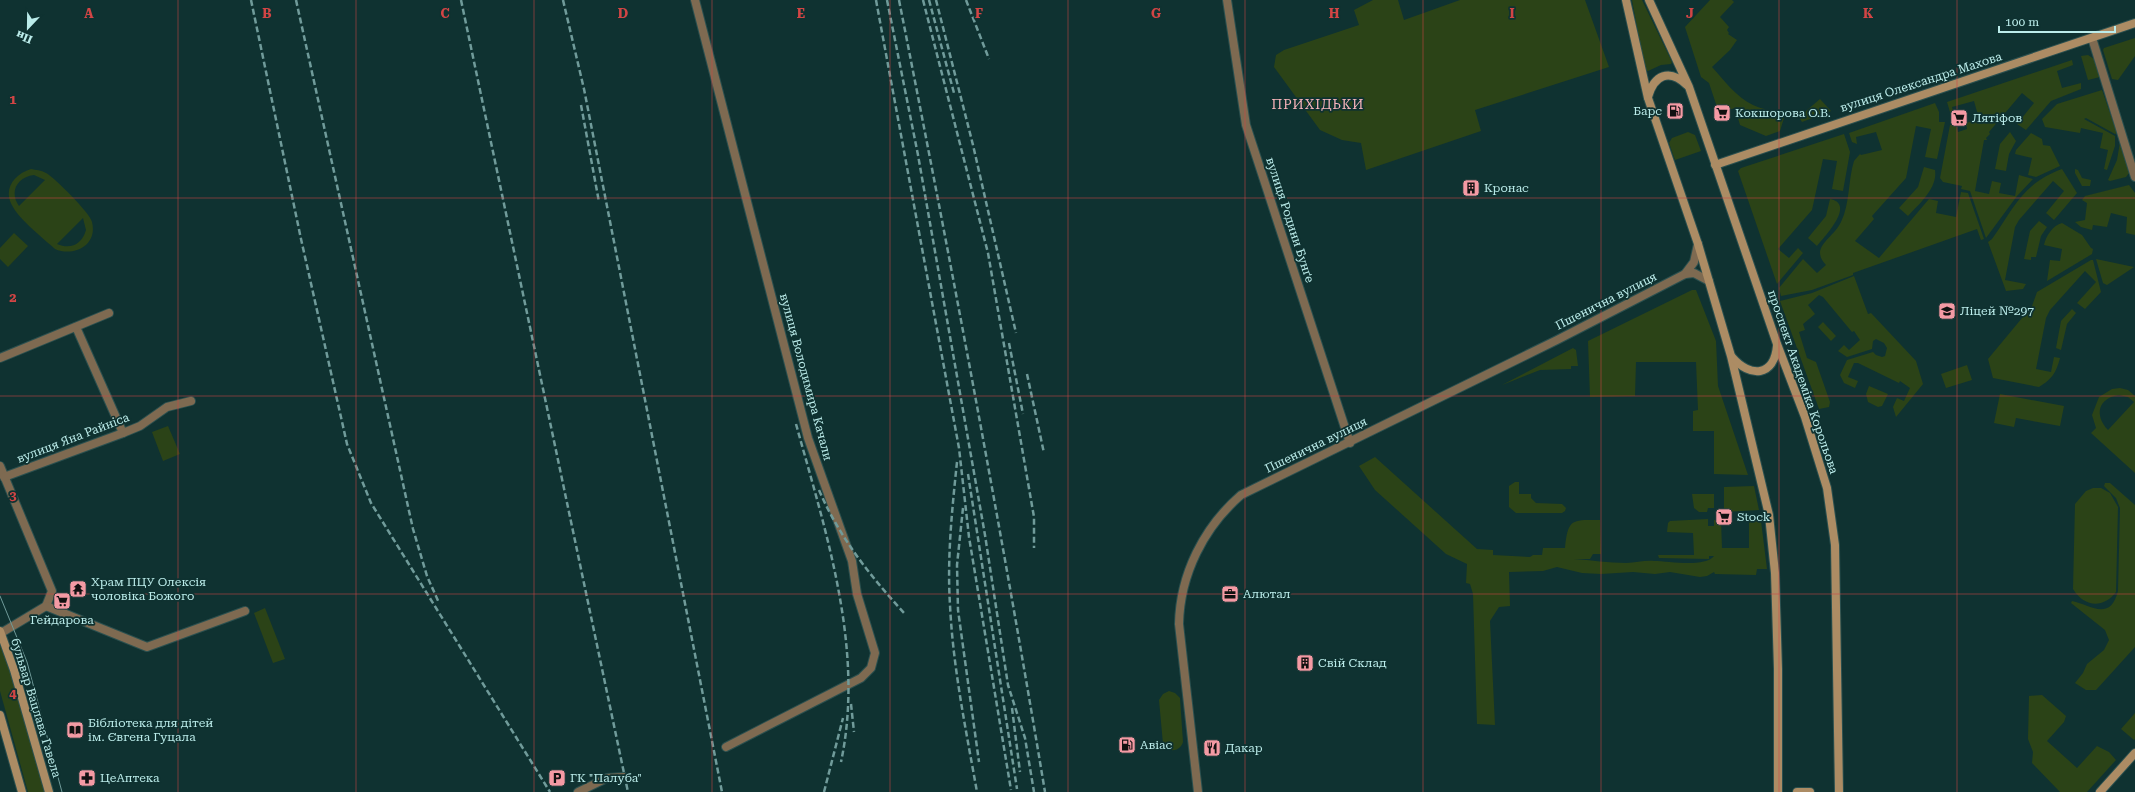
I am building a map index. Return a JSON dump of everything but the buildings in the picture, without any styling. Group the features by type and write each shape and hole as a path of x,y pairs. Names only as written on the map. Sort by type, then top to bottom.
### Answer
{"main road":[{"path":"1626,0 1648,98 1698,244 1732,356 1764,490 1774,559 1778,669 1778,792"},
{"name":"проспект Академіка Корольова","path":"1649,0 1689,87 1777,344 1805,417 1827,488 1833,525 1838,792"},
{"name":"вулиця Олександра Махова","path":"1715,165 2135,23"},
{"path":"1648,98 1653,84 1663,76 1676,76 1689,87"},
{"path":"1732,356 1745,369 1759,372 1767,368 1773,362 1776,355 1777,344"},
{"name":"бульвар Вацлава Гавела","path":"1,632 14,670 49,792"},
{"path":"0,715 22,792"},
{"path":"2100,792 2135,752"},
{"path":"1797,792 1810,792"}],"street":[{"name":"вулиця Володимира Качали","path":"695,0 808,438 852,561 857,594 875,653 871,668 861,678 726,746"},
{"name":"вулиця Родини Бунґе","path":"1227,0 1246,125 1350,443"},
{"path":"2092,38 2135,177"},
{"path":"1685,274 1694,262 1698,244"},
{"path":"1685,274 1694,273 1709,280"},
{"name":"Пшенична вулиця","path":"1198,792 1179,624 1181,597 1195,556 1212,526 1226,507 1241,495 1350,443 1685,274"},
{"path":"0,358 109,313"},
{"path":"76,327 123,433"},
{"name":"вулиця Яна Райніса","path":"4,477 140,426 167,406 191,401"},
{"path":"0,466 52,591 46,606 1,632"},
{"path":"46,606 147,647 244,611"},
{"path":"578,792 607,778 624,777"}],"green space":[{"path":"1373,0 1398,0 1404,20 1460,0 1585,0 1609,67 1475,110 1481,131 1366,170 1361,143 1342,140 1320,130 1274,67 1276,55 1284,50 1359,25 1354,10"},
{"path":"1632,0 1642,0 1672,62 1671,64 1661,65 1648,71 1645,70"},
{"path":"1710,0 1732,0 1734,2 1720,17 1729,27 1727,30 1729,33 1728,34 1737,40 1730,50 1712,67 1741,98 1757,107 1776,113 1784,118 1780,131 1766,136 1740,125 1735,108 1719,113 1709,83 1701,77 1685,27"},
{"path":"2135,38 2135,56 2118,80 2112,79 2103,50 2104,48"},
{"path":"2088,55 2094,59 2100,77 2088,80 2081,56"},
{"path":"2072,60 2073,65 2057,71 2062,88 2081,83 2081,89 2051,101 2026,130 2017,124 2034,103 2022,93 1989,132 1990,134 1986,138 1987,140 1984,140 1975,191 1989,194 1992,181 2001,183 1999,193 2015,196 2019,175 2033,179 2017,196 1986,238 1970,191 1961,189 1962,186 1943,182 1940,178 1950,125 1955,123 1958,132 1967,129 1966,123 1979,119 1974,101 1952,107 1954,114 1950,112 1947,102"},
{"path":"2102,90 2117,133 2115,134 2086,118 2084,119 2115,136 2115,146 2107,170 2104,169 2108,150 2100,148 2103,133 2081,128 2080,133 2045,127 2042,119 2057,104"},
{"path":"1820,99 1831,111 1802,122 1799,117"},
{"path":"1935,103 1939,112 1939,122 1945,122 1937,159 1925,157 1931,129 1916,126 1906,178 1872,216 1874,219 1855,241 1879,258 1929,199 1938,201 1936,213 1956,217 1961,192 1968,193 1984,239 1981,240 1977,229 1853,273 1853,275 1812,290 1781,296 1779,288 1803,259 1817,273 1826,265 1821,259 1821,248 1837,228 1844,215 1854,161 1860,154 1882,150 1876,132 1856,137 1857,144 1852,142 1849,133"},
{"path":"1688,132 1695,135 1701,151 1675,160 1669,143 1672,138"},
{"path":"2010,132 2016,141 2009,154 2006,171 1995,169 2000,144"},
{"path":"2031,133 2042,139 2043,145 2050,146 2060,166 2036,177 2028,175 2032,158 2015,154 2016,150"},
{"path":"1844,134 1850,152 1843,191 1832,189 1837,161 1823,159 1812,210 1778,249 1789,258 1798,248 1803,253 1777,284 1738,171 1741,168"},
{"path":"2120,142 2129,173 2126,177 2110,181 2108,180 2117,160"},
{"path":"1924,167 1935,170 1934,183 1927,195 1908,216 1899,208 1918,187"},
{"path":"31,169 46,173 64,188 86,212 92,222 93,230 88,243 82,248 69,252 55,249 16,212 10,201 9,189 15,179 25,171","holes":["34,175 45,180 19,206 15,196 16,186 23,179","83,218 86,230 82,239 71,246 62,246 57,244"]},
{"path":"2062,169 2077,193 2054,220 2046,213 2064,191 2053,181 2019,220 2015,227 2005,280 2026,284 2023,289 2006,291 1988,242 1992,239 2028,189 2048,175"},
{"path":"2075,169 2078,170 2082,178 2091,180 2090,186 2082,186 2075,173"},
{"path":"2129,185 2135,193 2135,235 2126,233 2127,217 2111,213 2107,227 2093,225 2092,230 2081,227 2075,222 2085,220 2087,203 2082,200 2085,196"},
{"path":"1830,199 1837,202 1840,207 1839,213 1836,221 1817,246 1808,238 1826,216"},
{"path":"2039,221 2047,227 2041,236 2036,257 2031,257 2031,260 2024,259 2030,231"},
{"path":"2062,223 2082,235 2093,249 2092,254 2047,281 2050,260 2060,261 2062,249 2044,245 2050,231"},
{"path":"14,233 28,246 8,267 0,259 0,248"},
{"path":"2096,259 2134,267 2107,285 2103,283"},
{"path":"2093,260 2101,292 2085,309 2077,303 2096,282 2085,271 2050,310 2046,318 2036,369 2051,372 2054,357 2060,358 2055,372 2039,387 1993,378 1988,359 2032,306 2037,292"},
{"path":"1854,276 1868,314 1871,313 1916,361 1923,384 1896,417 1893,407 1897,398 1904,401 1910,388 1900,381 1899,383 1858,363 1854,363 1848,377 1858,381 1855,388 1844,383 1840,375 1847,360 1873,352 1882,357 1885,356 1887,348 1884,343 1876,339 1873,341 1872,349 1847,357 1838,351 1844,345 1849,350 1860,340 1854,331 1852,332 1823,297 1819,295 1808,305 1815,314 1803,324 1805,330 1799,332 1807,358 1816,362 1830,402 1829,407 1819,409 1780,301 1812,293"},
{"path":"1692,290 1696,290 1716,341 1718,386 1748,475 1714,474 1714,431 1693,431 1693,411 1698,410 1696,362 1636,362 1635,396 1590,397 1588,341"},
{"path":"2072,309 2076,313 2067,324 2061,350 2056,348 2061,321"},
{"path":"1823,322 1836,336 1831,341 1818,327"},
{"path":"1573,348 1576,350 1578,366 1571,366 1571,369 1540,370 1502,385"},
{"path":"1967,365 1972,380 1946,388 1941,374"},
{"path":"1869,386 1888,394 1882,406 1878,407 1868,402 1866,394"},
{"path":"2120,388 2128,390 2135,396 2135,473 2091,433 2096,428 2092,415 2099,397 2112,389","holes":["2119,395 2128,397 2134,402 2108,430 2101,419 2100,408 2103,403 2106,400"]},
{"path":"2000,394 2064,406 2060,426 2016,418 2014,427 1994,423"},
{"path":"168,426 180,454 163,461 152,432"},
{"path":"1375,457 1477,549 1493,550 1493,555 1530,557 1533,555 1542,555 1543,548 1565,548 1568,531 1573,523 1583,520 1600,520 1601,554 1593,554 1590,559 1574,559 1620,563 1651,561 1677,563 1703,562 1709,560 1714,556 1709,556 1709,559 1659,558 1658,555 1694,555 1693,533 1667,532 1668,523 1670,521 1708,519 1708,526 1714,526 1714,520 1721,520 1722,548 1749,548 1749,523 1751,521 1761,521 1767,569 1757,569 1756,575 1715,574 1714,572 1707,576 1700,577 1670,572 1655,574 1633,572 1601,574 1582,573 1557,567 1543,571 1509,572 1510,606 1499,607 1490,621 1495,725 1477,724 1473,594 1470,584 1466,583 1467,564 1446,554 1375,490 1359,466"},
{"path":"1515,482 1519,482 1519,494 1531,494 1531,498 1536,503 1562,504 1566,508 1565,511 1562,513 1516,513 1509,507 1509,486"},
{"path":"2105,483 2110,483 2135,505 2135,647 2096,690 2086,690 2075,683 2083,673 2087,664 2104,650 2109,640 2105,630 2071,603 2072,601 2093,608 2105,609 2115,600 2118,591 2120,508 2116,498 2104,486"},
{"path":"1754,486 1759,510 1724,512 1724,487"},
{"path":"2093,488 2101,488 2110,493 2118,507 2116,592 2105,601 2094,604 2077,595 2073,589 2075,504 2086,491"},
{"path":"1692,494 1714,494 1714,508 1708,508 1707,512 1699,512 1694,508"},
{"path":"265,608 285,659 273,663 254,613"},
{"path":"0,645 11,671 47,792 28,792 0,691"},
{"path":"1169,691 1175,693 1180,698 1183,742 1179,748 1174,750 1168,749 1163,744 1159,700 1163,694"},
{"path":"2042,695 2066,716 2064,722 2047,741 2077,768 2097,746 2109,752 2116,760 2087,792 2060,792 2032,763 2033,752 2028,739 2029,696"},
{"path":"2135,713 2135,739 2134,740 2121,729"}],"tram line":[{"path":"0,596 27,662 62,792"}],"railway":[{"path":"251,0 301,239 347,444 371,503 550,792"},
{"path":"296,0 413,529 427,576 439,603"},
{"path":"461,0 628,792"},
{"path":"563,0 584,89 722,792"},
{"path":"876,0 959,448 969,537 1011,790"},
{"path":"887,0 918,155 985,535 1008,685 1025,738 1034,792"},
{"path":"899,0 975,395 1045,792"},
{"path":"923,0 988,253 1034,517 1034,548"},
{"path":"929,0 954,93"},
{"path":"936,0 973,145 1016,333"},
{"path":"966,0 989,59"},
{"path":"581,105 599,202"},
{"path":"1009,343 1023,414"},
{"path":"1027,374 1044,453"},
{"path":"796,424 830,549 839,592 845,634 848,677 847,720 841,762"},
{"path":"957,462 950,552 950,605 957,676 977,792"},
{"path":"968,474 1017,789"},
{"path":"819,490 836,524 857,556 880,586 905,614"},
{"path":"963,508 957,565 958,610 979,762"},
{"path":"851,704 854,732"},
{"path":"1012,708 1020,772"},
{"path":"824,792 843,718"}],"place":[{"name":"Барс","path":"1675,111"},
{"name":"Кокшорова О.В.","path":"1722,113"},
{"name":"Лятіфов","path":"1959,118"},
{"name":"Кронас","path":"1471,188"},
{"name":"Ліцей №297","path":"1947,311"},
{"name":"Stock","path":"1724,517"},
{"name":"Храм ПЦУ Олексія чоловіка Божого","path":"78,589"},
{"name":"Алютал","path":"1230,594"},
{"name":"Гейдарова","path":"62,601"},
{"name":"Свій Склад","path":"1305,663"},
{"name":"Бібліотека для дітей ім. Євгена Гуцала","path":"75,730"},
{"name":"Авіас","path":"1127,745"},
{"name":"Дакар","path":"1212,748"},
{"name":"ЦеАптека","path":"87,778"},
{"name":"ГК \"Палуба\"","path":"557,778"}],"district":[{"name":"ПРИХІДЬКИ","path":"1318,104"}]}
